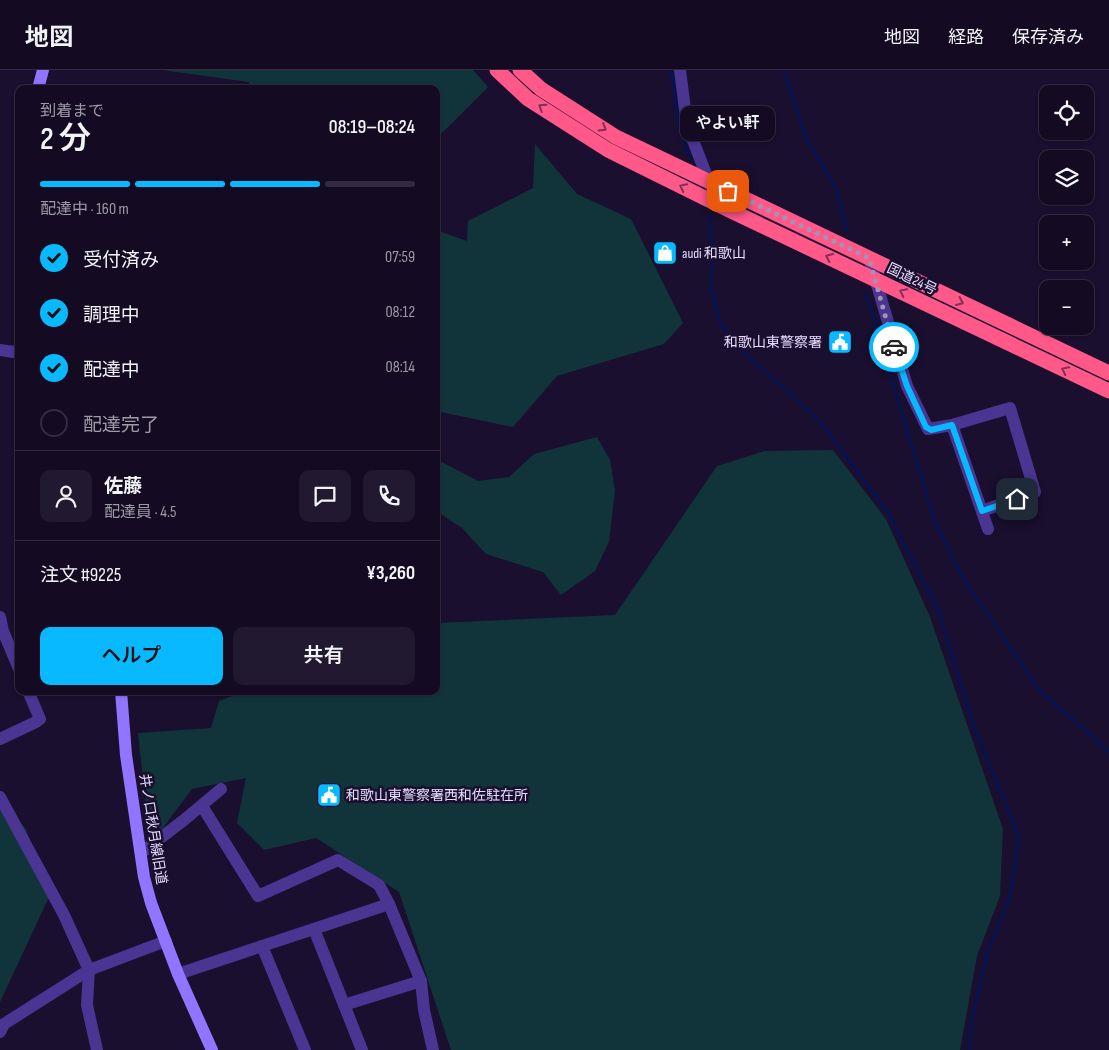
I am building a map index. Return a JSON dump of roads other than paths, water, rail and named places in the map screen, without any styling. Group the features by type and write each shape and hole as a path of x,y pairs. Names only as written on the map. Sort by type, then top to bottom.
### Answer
{"highway":[{"name":"国道24号","path":"498,70 528,99 608,150 718,205 1109,391"},
{"name":"国道24号","path":"520,70 541,89 616,137 1109,373"}],"street":[{"path":"39,85 43,70"},
{"path":"680,70 687,125 718,205"},
{"path":"869,258 907,386 926,427 931,430 1010,408 1035,492 982,511"},
{"path":"0,350 15,351"},
{"path":"952,425 988,529"},
{"path":"0,617 1,631 15,661"},
{"path":"0,739 36,722 40,718 30,695"},
{"name":"井ノ口秋月線旧道","path":"121,695 126,755 144,877 151,902 178,974 212,1050"},
{"path":"140,852 222,789"},
{"path":"0,797 64,915 89,970 87,1005 97,1050"},
{"path":"202,806 258,896 338,860 379,886 389,904 421,981 424,1010 433,1050"},
{"path":"178,974 389,904"},
{"path":"314,929 362,1050"},
{"path":"0,1032 4,1024 89,970 166,941"},
{"path":"262,946 305,1050"},
{"path":"344,1006 421,981"}],"waterway":[{"path":"671,70 679,128 689,157"},
{"path":"784,70 807,140 837,190 847,231"},
{"path":"709,216 712,256 711,290 720,321 731,341 819,420 888,512 939,612 974,727 1019,836 1010,897 987,954 971,1025 969,1050"},
{"path":"866,294 934,519 961,575 1039,690 1109,751"}],"place":[{"name":"やよい軒","path":"728,191"},
{"name":"audi 和歌山","path":"665,253"},
{"name":"和歌山東警察署","path":"840,342"},
{"name":"和歌山東警察署西和佐駐在所","path":"329,795"}]}
